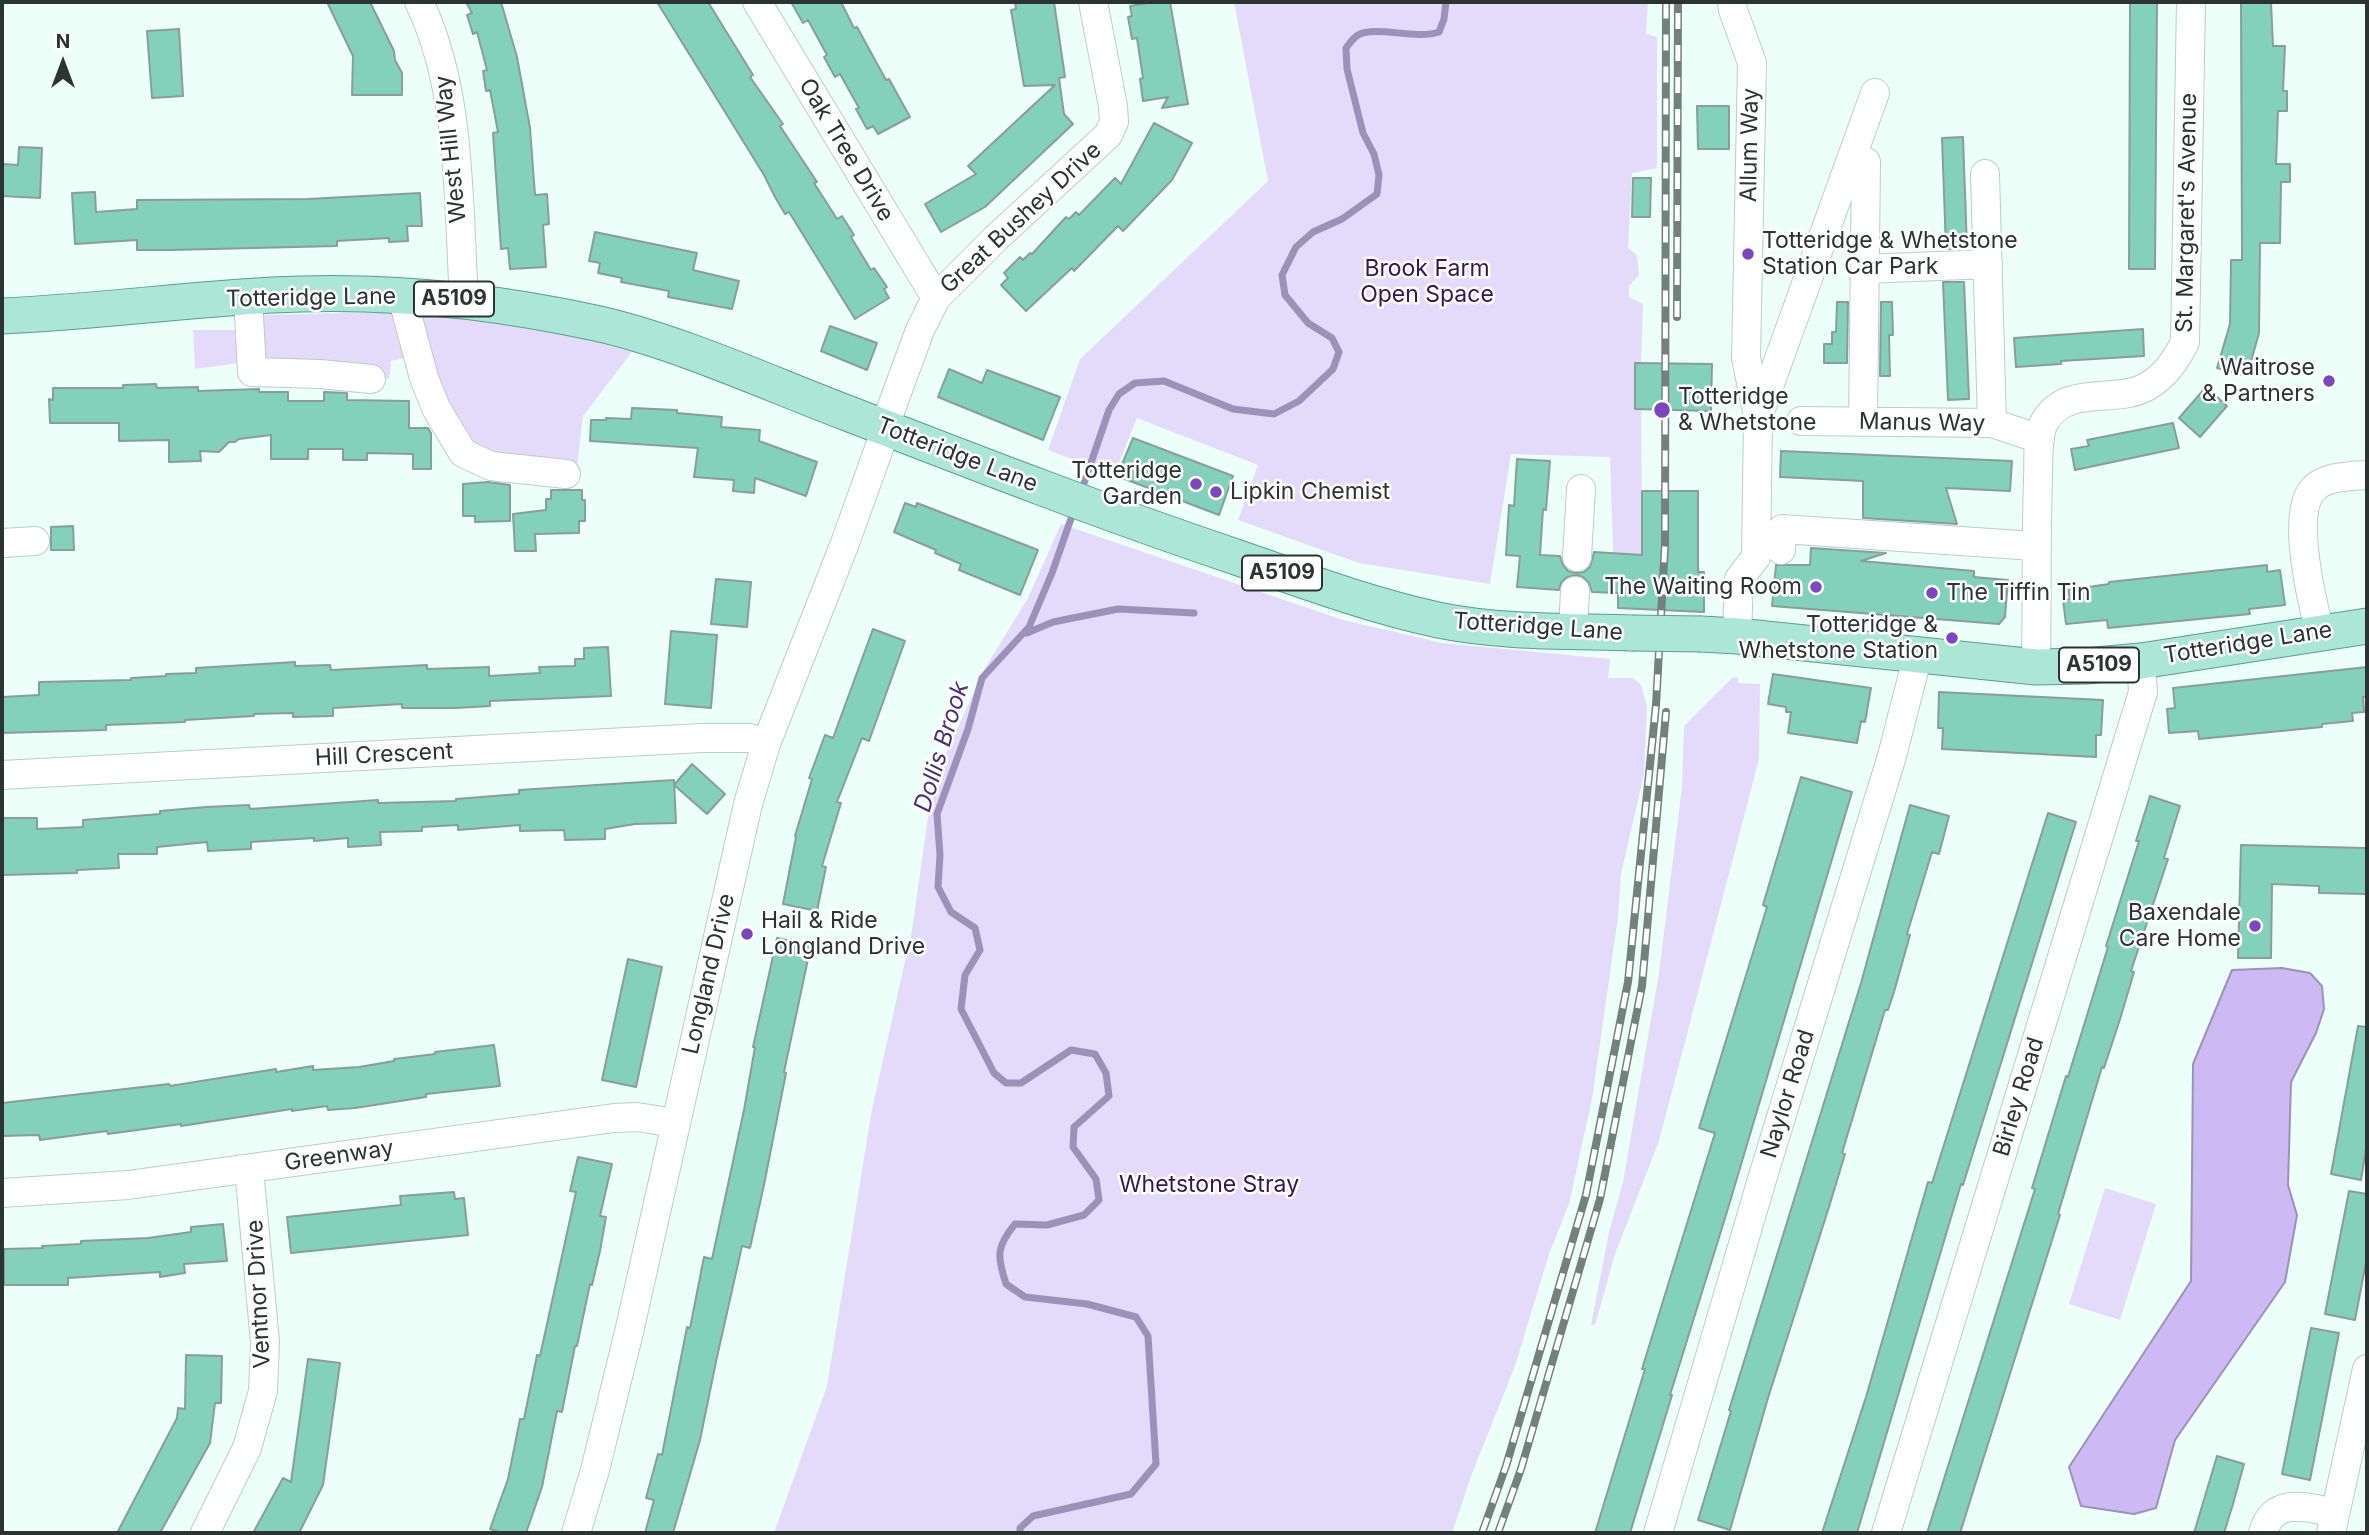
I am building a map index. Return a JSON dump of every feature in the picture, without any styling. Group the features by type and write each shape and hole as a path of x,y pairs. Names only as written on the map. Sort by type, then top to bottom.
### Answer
{"main road":[{"name":"Totteridge Lane","path":"2,316 69,313 248,297 331,294 464,300 603,325 651,340 1127,520 1330,590 1440,620 1479,626 1737,636 2036,667 2085,666 2141,660 2367,626"}],"street":[{"name":"West Hill Way","path":"419,2 430,24 443,67 454,140 464,300"},
{"name":"Oak Tree Drive","path":"757,2 936,298"},
{"name":"Great Bushey Drive","path":"885,428 920,330 936,298 996,238 1108,135 1114,122 1113,106 1093,2"},
{"name":"Allum Way","path":"1732,2 1752,64 1746,358 1758,417 1756,557 1739,579 1737,636"},
{"name":"St. Margaret's Avenue","path":"2036,667 2035,546 2040,439 2045,421 2059,407 2073,399 2146,388 2170,368 2185,342 2190,2"},
{"name":"Allum Way","path":"1758,417 1875,93"},
{"path":"1863,422 1866,162"},
{"path":"1985,174 1992,423"},
{"path":"1865,269 1988,264"},
{"path":"402,296 424,378 436,408 463,453 491,466 566,474"},
{"path":"248,297 252,372 371,379"},
{"name":"Manus Way","path":"1801,421 1992,423 2040,439"},
{"name":"Longland Drive","path":"576,1533 595,1470 626,1345 748,804 766,744 845,542 885,428"},
{"path":"2319,632 2304,544 2303,520 2306,506 2311,492 2321,484 2348,476 2367,475"},
{"path":"1577,557 1581,489"},
{"path":"1781,550 1782,529 2035,546"},
{"path":"2,543 35,541"},
{"path":"1573,631 1575,591"},
{"name":"Naylor Road","path":"1658,1533 1763,1176 1892,755 1917,655"},
{"name":"Birley Road","path":"1886,1533 2143,692 2141,660"},
{"name":"Hill Crescent","path":"2,775 702,738 750,738 766,744"},
{"name":"Greenway","path":"2,1193 128,1185 614,1118 637,1117 675,1123"},
{"name":"Ventnor Drive","path":"205,1533 247,1448 263,1391 265,1342 249,1169"},
{"path":"2263,1533 2266,1523 2287,1507 2303,1506 2333,1523 2354,1485 2367,1369"}],"green space":[{"name":"Brook Farm Open Space","path":"1234,2 1648,2 1646,34 1657,37 1657,168 1632,173 1628,248 1637,255 1639,275 1629,286 1629,297 1643,304 1642,580 1614,578 1610,457 1511,454 1490,584 1359,563 1238,520 1258,465 1137,418 1114,475 1048,450 1080,359 1268,181"},
{"path":"387,312 477,315 542,327 632,352 583,416 577,467 493,459 469,445 407,357 391,361 389,379 253,361 195,369 193,330 256,330 260,315"},
{"name":"Whetstone Stray","path":"1061,524 1343,620 1442,643 1610,659 1608,678 1633,678 1641,685 1647,706 1644,774 1621,874 1618,917 1592,1099 1569,1204 1549,1254 1515,1366 1471,1476 1452,1533 774,1533 827,1386 872,1109 912,930 933,782 985,668 1028,598"},
{"path":"1738,677 1738,683 1760,684 1759,759 1659,1141 1615,1254 1595,1325 1591,1325 1609,1232 1623,1182 1659,973 1682,787 1684,726 1732,678"},
{"path":"2105,1188 2156,1204 2120,1320 2069,1304"}],"shaded area":[{"path":"2282,968 2310,973 2322,986 2324,1009 2316,1033 2291,1082 2288,1185 2297,1215 2285,1282 2175,1440 2156,1508 2134,1514 2081,1506 2069,1467 2191,1281 2193,1064 2232,970"}],"building":[{"path":"327,2 370,2 402,73 402,95 352,95 353,56"},
{"path":"466,2 501,2 517,57 530,128 535,195 547,194 549,224 543,225 546,267 510,269 508,248 501,249 493,133 498,132 490,90 486,91 483,71 487,70 477,32 473,34 467,15 472,13"},
{"path":"657,2 708,2 753,75 750,77 783,124 780,126 817,182 814,183 837,219 842,216 871,270 874,268 887,287 884,289 889,298 855,319 789,212 785,214 764,175"},
{"path":"791,2 841,2 854,28 857,27 910,117 878,134 873,126 867,129 840,74 835,77 824,57 827,55 808,20 803,23"},
{"path":"1015,2 1054,2 1065,77 1059,78 1064,114 1073,124 985,207 941,232 925,204 976,174 968,166 1055,85 1024,86 1011,10 1016,9"},
{"path":"1170,2 1188,104 1162,108 1168,97 1143,101 1140,79 1143,78 1137,38 1132,39 1128,17 1132,16 1130,6"},
{"path":"2130,2 2157,2 2155,269 2129,269"},
{"path":"2241,2 2271,2 2273,46 2285,46 2283,91 2287,91 2287,111 2278,111 2276,164 2290,164 2290,182 2281,182 2280,243 2260,243 2259,333 2247,376 2217,368 2230,324 2231,260 2242,260"},
{"path":"179,29 183,96 152,98 147,31"},
{"path":"1697,106 1729,106 1729,149 1698,149"},
{"path":"1154,123 1192,143 1172,180 1123,231 1118,226 1074,271 1072,268 1026,311 1001,285 1008,278 1004,273 1020,257 1023,260 1032,254 1066,217 1069,219 1076,212 1079,215 1115,178 1121,184"},
{"path":"1963,137 1967,248 1946,249 1942,138"},
{"path":"19,147 42,148 40,198 2,196 2,164 18,165"},
{"path":"1633,178 1651,178 1650,217 1632,217"},
{"path":"95,192 96,212 137,209 137,200 308,199 420,193 422,226 407,226 408,241 389,242 389,238 337,241 337,246 137,250 137,240 75,244 72,193"},
{"path":"595,232 697,253 693,270 739,281 732,309 668,297 669,291 621,282 622,278 598,273 600,263 589,261"},
{"path":"1943,282 1964,282 1969,399 1948,400"},
{"path":"1837,302 1848,302 1847,363 1824,363 1824,344 1832,344 1832,332 1836,332"},
{"path":"1881,302 1892,302 1893,335 1889,335 1890,376 1880,376"},
{"path":"830,326 877,343 867,370 821,351"},
{"path":"2143,329 2144,356 2061,361 2061,364 2016,367 2014,338"},
{"path":"1635,363 1712,364 1711,411 1635,409"},
{"path":"949,369 982,383 987,370 1060,397 1043,440 938,397"},
{"path":"156,384 157,388 198,387 198,391 259,389 259,392 288,392 288,401 324,401 324,392 347,393 347,400 409,401 409,428 428,428 431,433 431,469 413,469 413,454 367,453 367,460 343,460 343,449 308,449 308,459 271,459 271,435 229,442 219,452 200,451 201,461 169,462 169,440 119,441 119,423 50,423 49,399 53,400 53,388 123,388 123,385"},
{"path":"2206,387 2227,406 2200,437 2179,418"},
{"path":"632,408 677,410 677,413 722,417 721,427 760,430 759,441 817,462 806,496 755,478 754,493 733,491 734,480 694,477 698,448 590,441 591,420 631,419"},
{"path":"2173,423 2179,448 2075,470 2071,449 2089,446 2087,440"},
{"path":"1133,438 1233,476 1219,515 1117,476"},
{"path":"1781,451 2012,461 2010,491 1946,488 1957,524 1863,518 1863,481 1780,477"},
{"path":"1517,459 1550,461 1540,555 1560,556 1568,571 1575,573 1584,572 1590,567 1594,552 1642,555 1642,491 1698,491 1698,572 1704,572 1704,612 1618,608 1618,593 1592,592 1589,583 1577,575 1567,577 1559,590 1517,587 1520,556 1506,555 1509,505 1514,506"},
{"path":"488,482 510,485 510,521 475,522 475,516 463,516 463,484"},
{"path":"551,490 582,490 585,521 579,521 579,533 535,534 536,551 515,551 513,514 546,510 546,499 551,499"},
{"path":"905,503 916,507 917,503 1038,550 1020,595 959,570 961,564 894,532"},
{"path":"73,526 74,550 51,550 51,527"},
{"path":"1811,548 1886,553 1861,561 1974,571 1974,577 2008,580 2005,617 1999,624 1772,606 1776,565 1810,565"},
{"path":"2267,565 2267,572 2280,570 2285,605 2249,609 2250,614 2108,628 2107,620 2066,624 2063,600 2070,599 2068,590 2109,582"},
{"path":"716,579 751,582 747,627 711,624"},
{"path":"873,629 905,641 869,741 862,738 837,802 841,803 822,866 826,867 817,911 783,904 795,836 812,779 809,778 825,735 833,738"},
{"path":"671,631 717,635 711,708 665,704"},
{"path":"608,647 611,696 490,701 490,706 456,708 402,708 402,704 333,708 333,716 254,714 185,722 106,725 106,730 2,733 2,697 39,695 39,682 131,680 166,674 196,673 196,668 295,662 295,666 330,665 331,670 427,665 427,669 489,667 489,676 540,673 539,667 575,666 575,659 584,659 584,648"},
{"path":"2367,667 2364,712 2352,713 2353,721 2322,724 2322,727 2199,739 2198,731 2169,733 2167,709 2175,708 2173,688"},
{"path":"1773,674 1871,688 1865,722 1861,721 1857,743 1788,733 1791,712 1786,712 1786,707 1768,704"},
{"path":"1939,692 2103,700 2101,735 2096,735 2096,757 1942,749 1943,728 1938,728"},
{"path":"692,764 725,794 707,814 674,785"},
{"path":"1801,777 1852,792 1630,1533 1595,1533 1645,1369 1642,1369 1715,1133 1699,1128 1767,907 1763,905"},
{"path":"674,780 676,823 635,824 605,829 605,839 565,840 564,830 520,831 520,825 458,830 458,825 422,827 422,831 380,832 381,845 348,847 348,838 314,841 314,838 251,842 251,849 208,851 207,842 157,847 157,854 118,854 119,868 77,870 77,873 2,875 2,818 37,818 37,829 83,827 83,820 160,814 160,811 206,807 249,805 250,809 378,800 378,803 456,801 519,794 519,790"},
{"path":"2150,796 2180,806 2164,858 2168,859 2131,971 2134,972 2121,1016 2104,1068 2102,1067 2058,1214 2060,1215 1960,1533 1927,1533 2035,1189 2032,1188 2108,947 2106,946 2139,841 2136,841"},
{"path":"1910,805 1949,816 1939,854 1932,852 1907,934 1910,935 1894,992 1888,1010 1885,1010 1842,1153 1845,1154 1768,1398 1730,1530 1698,1520 1731,1411 1729,1410 1861,983"},
{"path":"2048,813 2076,822 1963,1185 1961,1184 1857,1533 1822,1533 1866,1397 1928,1182 1932,1183"},
{"name":"Baxendale Care Home","path":"2241,845 2367,848 2367,894 2319,893 2319,886 2272,884 2271,958 2238,958"},
{"path":"777,938 811,945 764,1185 750,1248 742,1246 700,1440 673,1533 645,1533 654,1500 646,1498 658,1454 662,1455 687,1327 690,1328 704,1257 712,1259"},
{"path":"628,959 662,967 636,1087 602,1080"},
{"path":"2358,1026 2367,1027 2367,1143 2361,1180 2331,1174"},
{"path":"494,1045 500,1086 426,1094 426,1097 355,1108 328,1110 327,1106 292,1109 108,1134 107,1131 40,1140 39,1135 2,1136 2,1103 170,1086 276,1069 276,1072 313,1066 313,1070 359,1067 435,1052"},
{"path":"578,1157 612,1164 600,1216 606,1217 600,1251 575,1346 562,1412 557,1411 542,1487 526,1533 502,1533 490,1529 508,1479 520,1419 524,1419 537,1355 540,1356 576,1192 570,1191"},
{"path":"2349,1191 2367,1194 2367,1257 2355,1320 2325,1314"},
{"path":"454,1192 455,1199 464,1198 468,1235 291,1253 287,1217 401,1205 400,1196"},
{"path":"223,1224 227,1261 184,1264 185,1273 160,1277 160,1272 68,1278 68,1285 4,1285 4,1249 43,1248 42,1246 81,1244 81,1241 148,1238 191,1232 191,1227"},
{"path":"2311,1328 2339,1333 2310,1480 2282,1474"},
{"path":"186,1355 222,1356 221,1403 215,1403 210,1443 160,1533 117,1533 177,1418 178,1408 185,1409"},
{"path":"308,1359 340,1363 323,1485 299,1533 253,1533 283,1478 291,1482"},
{"path":"2217,1456 2244,1464 2233,1504 2224,1533 2194,1533"}],"waterway":[{"name":"Dollis Brook","path":"1081,492 1109,410 1119,394 1135,383 1164,381 1233,409 1274,414 1299,401 1333,369 1339,352 1332,338 1308,323 1285,295 1282,275 1296,247 1313,232 1342,219 1377,194 1379,175 1374,154 1363,133 1347,69 1346,48 1356,36 1366,32 1439,32 1446,2"},
{"name":"Dollis Brook","path":"1020,1533 1020,1528 1033,1516 1131,1494 1156,1464 1148,1336 1136,1317 1087,1304 1025,1297 1006,1284 1000,1259 1001,1246 1015,1224 1047,1225 1084,1215 1099,1200 1096,1179 1073,1147 1074,1127 1109,1096 1106,1073 1095,1054 1071,1050 1021,1083 1006,1083 994,1073 961,1009 965,975 980,950 975,928 951,912 938,887 940,855 937,814 968,729 982,678 1029,627 1074,510"},
{"path":"1027,633 1053,622 1118,609 1194,613"}],"railway":[{"path":"1482,1533 1506,1466 1586,1195 1628,982 1656,705 1665,544 1666,2"},
{"path":"1677,317 1678,2"},
{"path":"1498,1533 1521,1469 1600,1199 1642,986 1666,712"}],"place":[{"name":"Totteridge & Whetstone Station Car Park","path":"1748,254"},
{"name":"Waitrose & Partners","path":"2329,381"},
{"name":"Totteridge & Whetstone","path":"1662,410"},
{"name":"Totteridge Garden","path":"1196,484"},
{"name":"Lipkin Chemist","path":"1216,492"},
{"name":"The Waiting Room","path":"1816,587"},
{"name":"The Tiffin Tin","path":"1932,593"},
{"name":"Totteridge & Whetstone Station","path":"1952,638"},
{"name":"Baxendale Care Home","path":"2255,926"},
{"name":"Hail & Ride Longland Drive","path":"747,934"}]}
